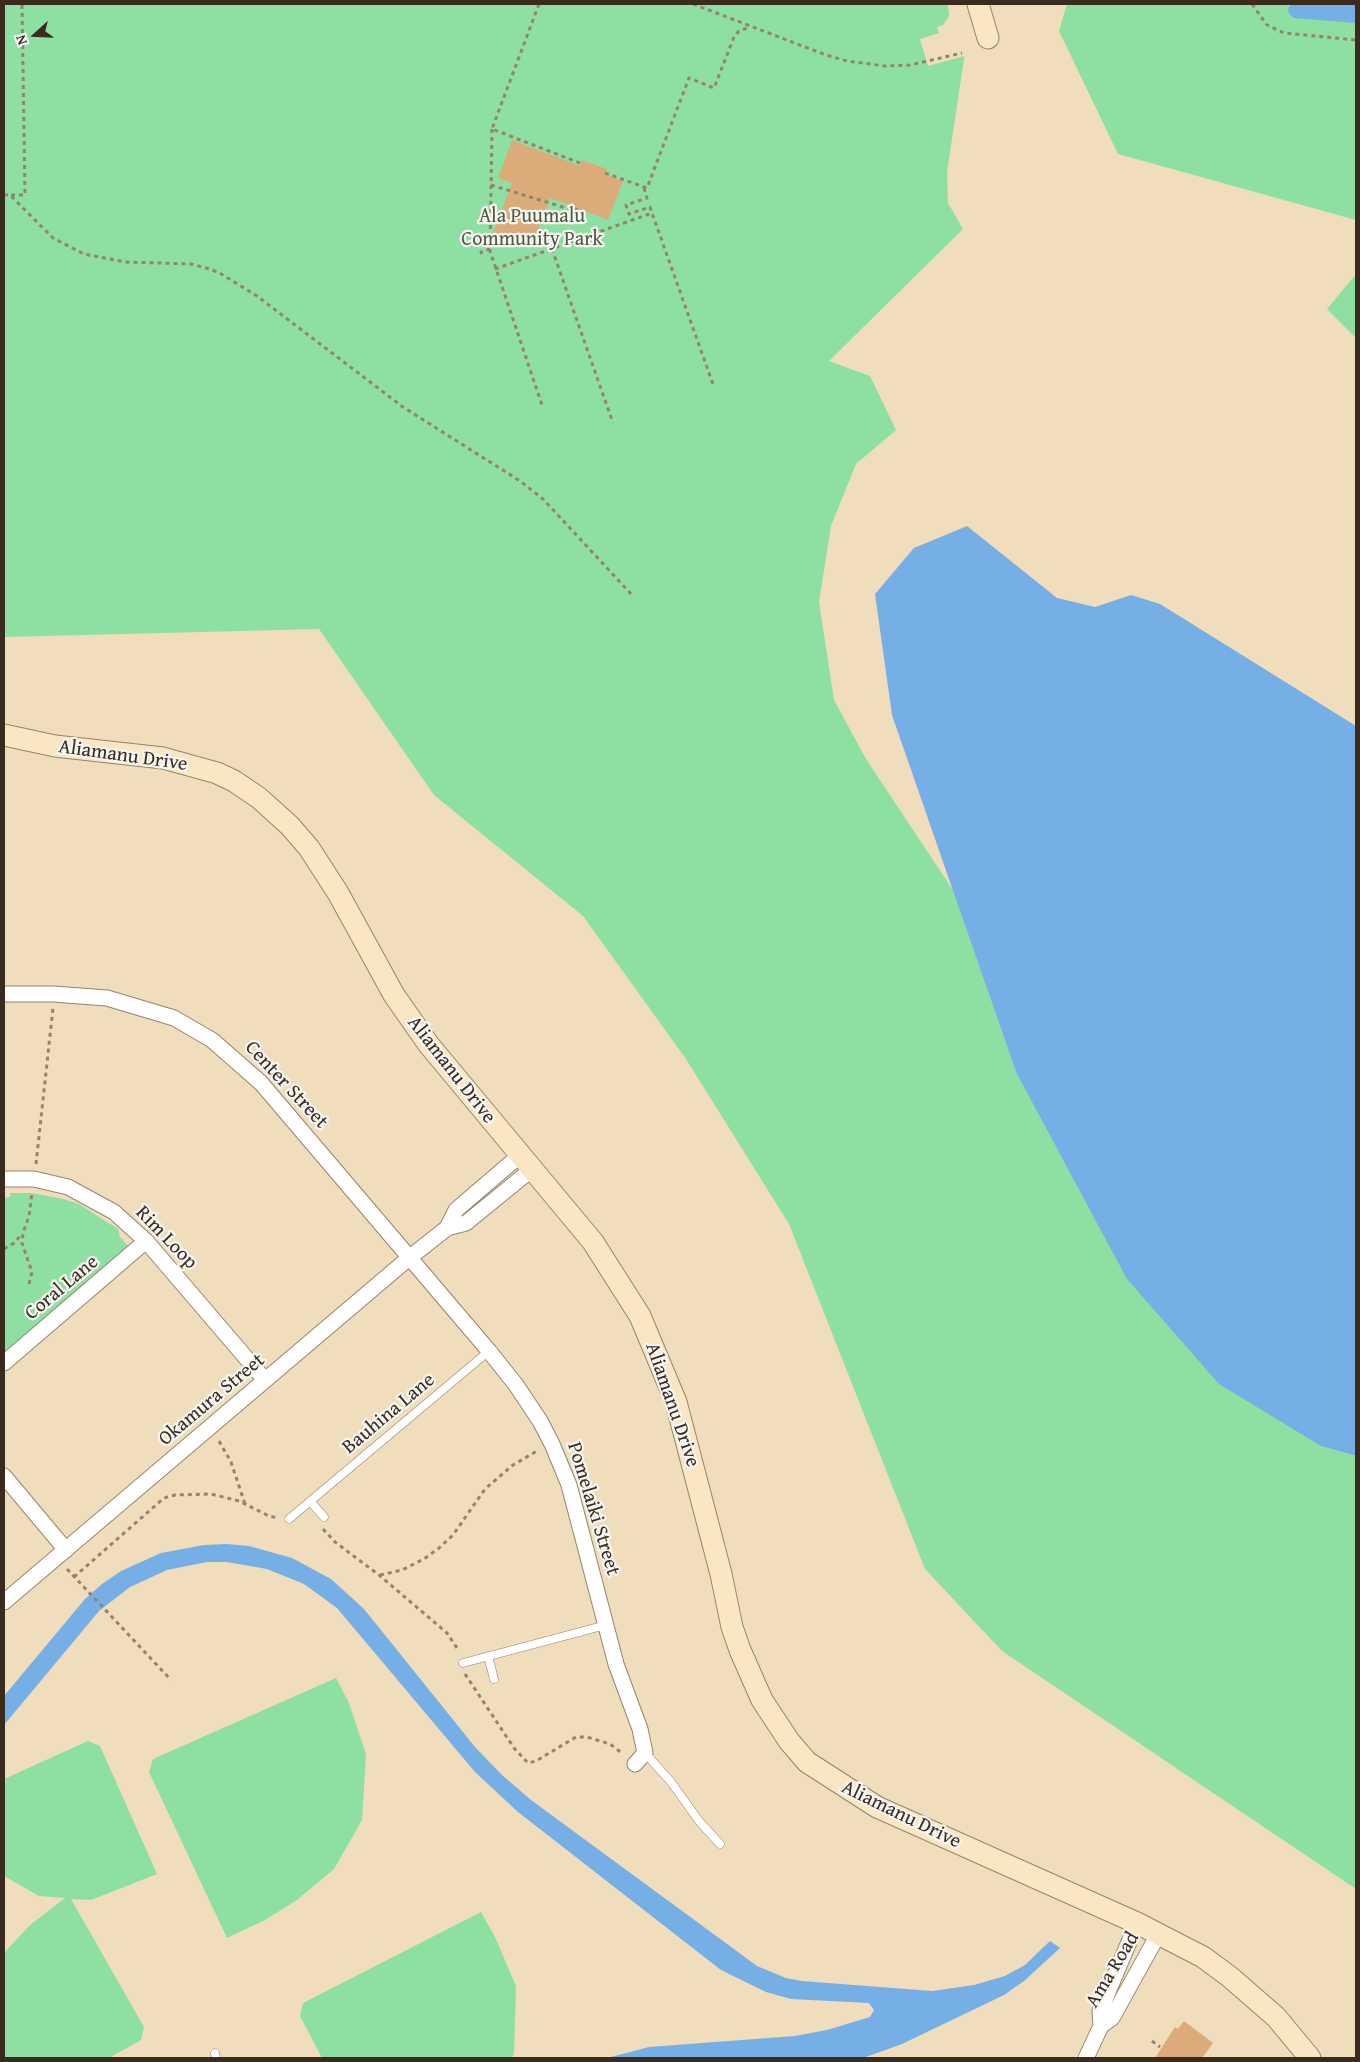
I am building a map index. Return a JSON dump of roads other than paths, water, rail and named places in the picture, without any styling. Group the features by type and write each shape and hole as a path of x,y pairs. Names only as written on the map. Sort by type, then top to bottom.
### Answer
{"street":[{"path":"978,4 988,38"},
{"name":"Aliamanu Drive","path":"4,735 56,746 163,758 190,764 234,781 259,798 285,821 309,848 338,893 394,995 429,1045 525,1163 593,1242 625,1291 652,1341 676,1402 689,1446 732,1627 762,1700 789,1741 807,1762 877,1807 1159,1933 1203,1957 1230,1976 1276,2017 1310,2058"},
{"name":"Center Street","path":"4,994 53,994 107,998 174,1018 205,1035 230,1054 261,1083 409,1258"},
{"name":"Okamura Street","path":"4,1602 409,1258 447,1228 456,1210 525,1163"},
{"name":"Rim Loop","path":"4,1179 34,1179 68,1187 114,1212 146,1241 266,1380"},
{"name":"Coral Lane","path":"4,1364 146,1241"},
{"name":"Pomelaiki Street","path":"409,1258 489,1351 529,1403 558,1456 569,1485 616,1664 640,1729 640,1759"},
{"path":"4,1476 66,1550"},
{"name":"Ama Road","path":"1101,2026 1100,2012 1137,1923"},
{"name":"Ama Road","path":"1086,2058 1101,2026 1112,2018 1159,1933"}],"lane":[{"name":"Bauhina Lane","path":"289,1519 489,1351"},
{"path":"310,1501 324,1517"},
{"path":"463,1663 606,1625"},
{"path":"488,1656 494,1679"},
{"name":"Pomelaiki Street","path":"640,1759 671,1782 699,1820 720,1844"}],"water":[{"path":"1291,4 1356,5 1356,23 1294,18 1289,14 1288,9"},
{"path":"967,526 1057,598 1095,607 1131,595 1160,604 1356,726 1356,1456 1321,1446 1219,1384 1127,1279 1016,1072 892,715 875,594 914,548"},
{"path":"227,1544 249,1546 292,1558 331,1579 364,1609 475,1747 502,1775 531,1800 757,1966 786,1978 802,1981 932,1991 974,1985 1005,1976 1025,1965 1050,1941 1060,1948 1024,1981 1004,1995 902,2044 863,2058 607,2058 649,2047 795,2036 827,2030 870,2017 874,2010 869,2003 791,1999 766,1992 721,1970 518,1812 475,1772 337,1608 304,1584 267,1569 227,1562 207,1562 167,1570 130,1587 99,1611 4,1725 4,1696 85,1599 102,1584 121,1571 161,1553 204,1545"}],"park label":[{"name":"Ala Puumalu Community Park","path":"532,228"}]}
